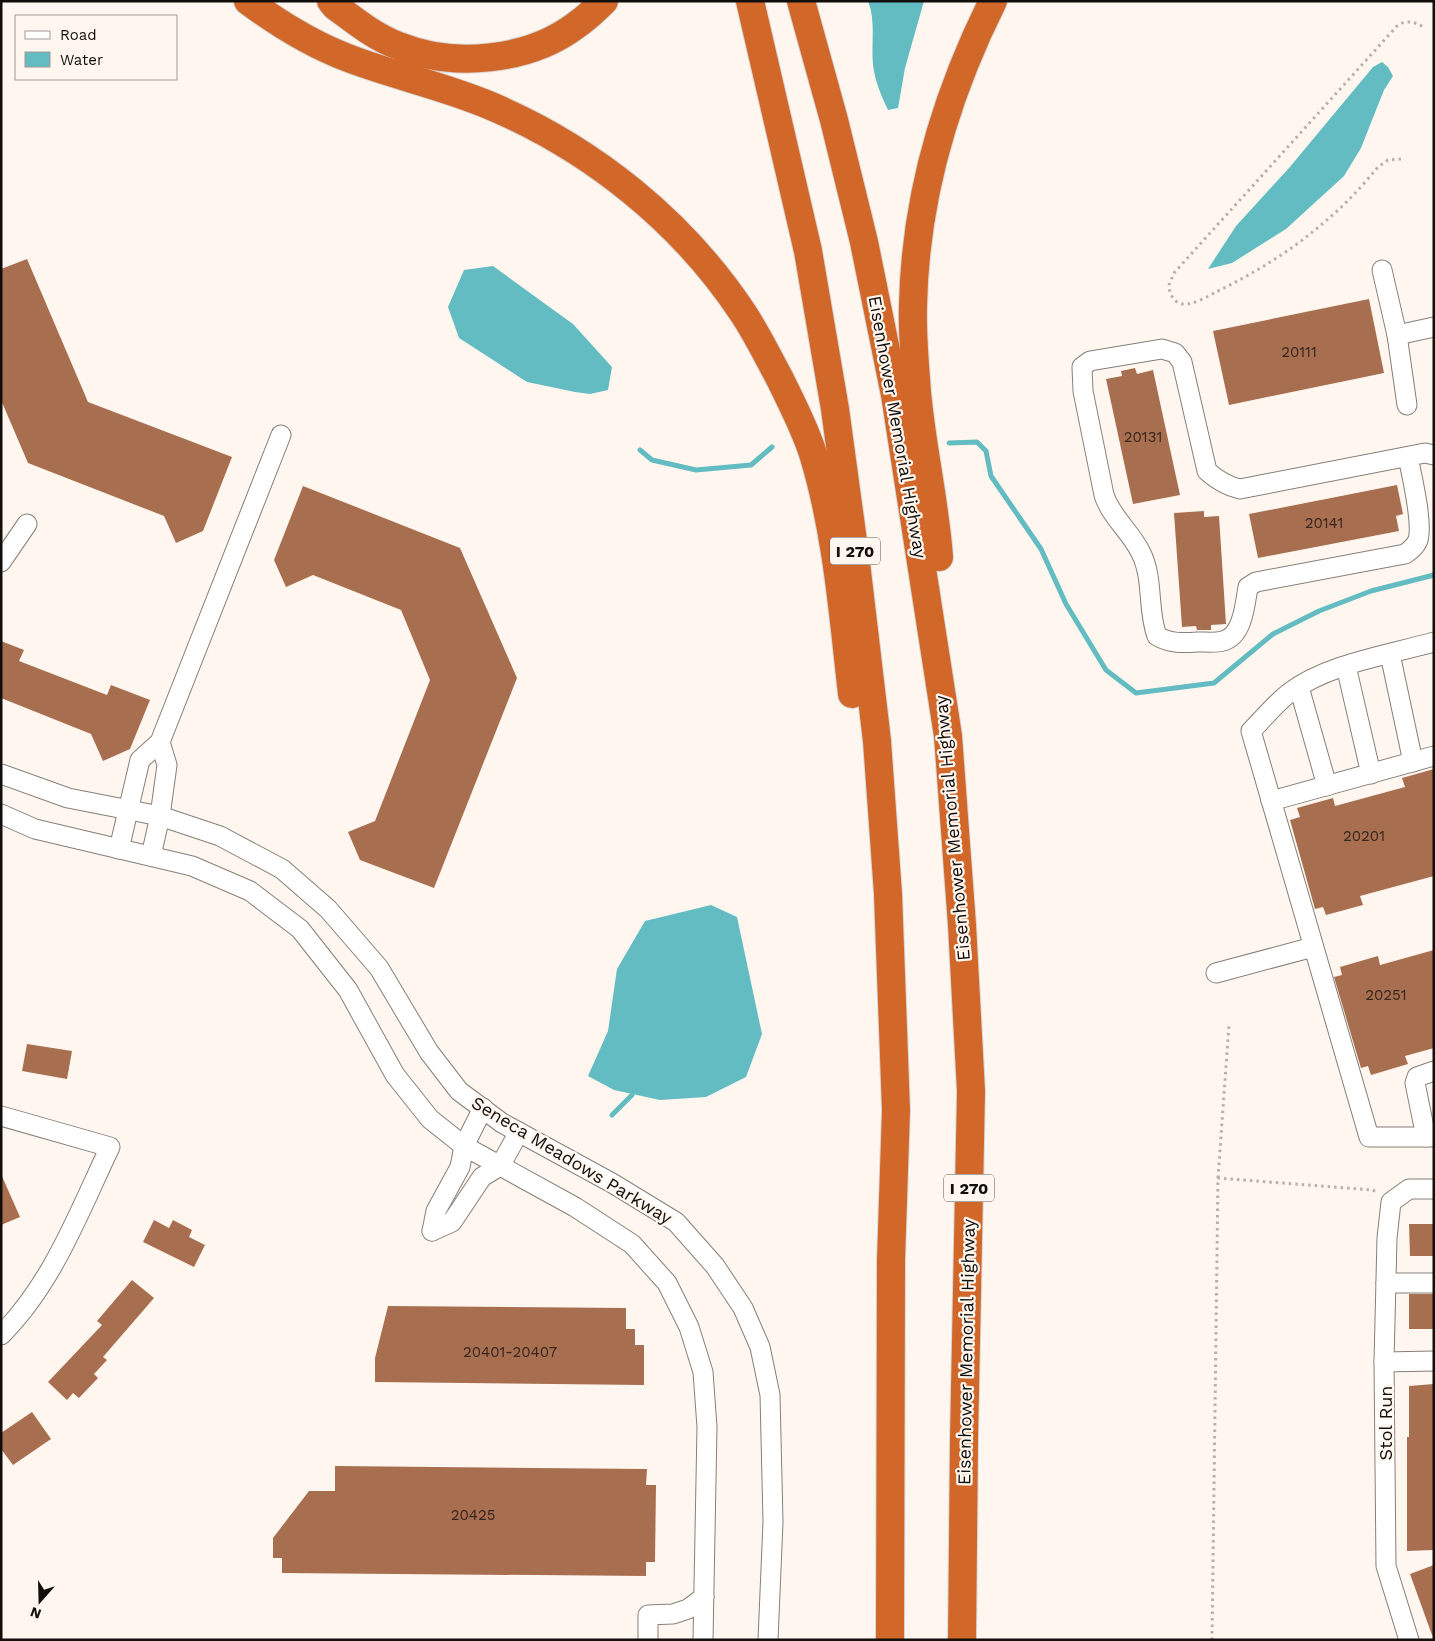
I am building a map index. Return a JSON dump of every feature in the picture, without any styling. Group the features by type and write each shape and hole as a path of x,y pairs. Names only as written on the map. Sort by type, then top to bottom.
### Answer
{"highway":[{"path":"248,1 281,25 312,42 348,58 489,105 535,126 575,149 625,185 669,223 709,268 744,314 794,407 814,455 837,565 858,744 870,895 896,1110"},
{"path":"331,1 369,31 399,46 431,56 466,59 506,55 538,46 574,27 604,1"},
{"name":"I 270","path":"750,1 808,251 835,409 856,563 877,741 888,894 896,1110 891,1270 890,1640"},
{"name":"Eisenhower Memorial Highway","path":"801,1 860,223 887,357 906,462 948,736 962,924 971,1091 962,1640"},
{"path":"948,736 939,555 917,393 913,306 916,257 935,150 953,92 974,40 993,1"}],"street":[{"path":"1382,270 1397,335 1407,405"},
{"path":"1397,335 1434,327"},
{"path":"1408,457 1420,527 1418,540 1413,549 1405,554 1256,582 1248,587 1242,620 1233,634 1224,641 1167,642 1157,636 1152,624 1150,586 1141,553 1108,507 1104,495 1083,391 1082,367 1090,361 1145,351 1162,349 1175,354 1182,362 1206,471 1218,481 1231,487 1240,489 1425,453 1434,455"},
{"path":"119,849 140,760 160,742 281,435"},
{"path":"1,562 27,524"},
{"path":"1434,642 1335,669 1289,694 1251,731 1368,1137 1430,1137 1415,1083 1417,1078 1434,1071"},
{"path":"1390,654 1413,762"},
{"path":"1346,666 1371,774"},
{"path":"1299,687 1327,786"},
{"path":"151,856 160,816 167,765 160,742"},
{"path":"1271,801 1434,756"},
{"name":"Seneca Meadows Parkway","path":"1,774 68,798 160,816 220,836 282,869 328,909 379,968 429,1052 459,1091 519,1132 612,1183 676,1222 715,1266 743,1308 760,1347 770,1395 772,1522 768,1640"},
{"path":"1,814 35,829 192,866 250,891 300,929 348,990 396,1075 430,1119 464,1146 575,1207 632,1244 667,1283 689,1327 703,1372 706,1427 703,1640"},
{"path":"1216,973 1314,947"},
{"path":"483,1108 464,1146 460,1166 436,1211 432,1231 452,1222 482,1177 500,1166 519,1132"},
{"path":"1,1116 110,1147 54,1266 30,1302 1,1335"},
{"path":"1391,1202 1409,1189 1434,1189"},
{"name":"Stol Run","path":"1391,1202 1387,1238 1384,1362 1386,1566 1409,1640"},
{"path":"1386,1283 1434,1283"},
{"path":"1384,1362 1434,1362"},
{"path":"648,1640 648,1616 673,1614 688,1609 704,1597"}],"path":[{"path":"1401,159 1388,160 1378,167 1329,218 1294,247 1257,271 1204,298 1184,304 1172,297 1169,285 1174,273 1397,26 1403,22 1410,22 1424,27"},
{"path":"1212,1640 1218,1178 1229,1025"},
{"path":"1218,1178 1373,1190 1391,1202"}],"water":[{"path":"868,1 924,1 905,68 898,108 888,110 877,82 873,65 873,24"},
{"path":"1382,62 1388,67 1393,76 1384,90 1361,148 1344,176 1286,229 1232,263 1208,269 1236,226 1289,168 1373,67"},
{"path":"493,266 573,324 612,367 608,390 590,394 527,382 459,338 448,307 464,270"},
{"path":"711,905 737,917 762,1034 746,1077 706,1097 660,1100 614,1090 588,1076 608,1031 617,969 645,921"}],"building":[{"path":"27,259 88,402 232,457 203,531 176,543 164,516 28,463 1,400 1,269"},
{"path":"1369,299 1384,373 1229,405 1213,331"},
{"path":"1135,368 1137,374 1153,370 1180,495 1133,504 1106,379 1122,376 1121,371"},
{"path":"1397,485 1403,514 1396,516 1399,531 1258,558 1249,514"},
{"path":"303,486 460,548 517,678 434,888 360,860 348,832 375,821 430,680 401,610 313,575 286,587 274,560"},
{"path":"1204,511 1204,517 1219,516 1226,624 1211,625 1211,630 1197,630 1196,626 1182,627 1174,513"},
{"path":"1,641 24,650 19,661 107,695 111,685 150,700 130,749 103,761 91,734 1,698"},
{"path":"1434,769 1434,876 1360,896 1363,905 1326,915 1323,907 1315,909 1290,820 1300,817 1297,808 1333,798 1335,806 1405,787 1402,778"},
{"path":"1434,950 1434,1048 1405,1056 1408,1064 1371,1075 1368,1066 1361,1068 1334,977 1342,975 1340,967 1378,956 1380,965"},
{"path":"27,1044 72,1051 67,1079 22,1071"},
{"path":"1,1174 20,1217 1,1225"},
{"path":"154,1220 169,1228 173,1220 192,1230 189,1237 205,1245 194,1267 143,1242"},
{"path":"1409,1224 1434,1224 1434,1256 1410,1256"},
{"path":"132,1280 154,1298 103,1357 107,1360 94,1374 98,1378 79,1398 73,1393 67,1400 48,1382 102,1325 97,1321"},
{"path":"1409,1294 1434,1294 1434,1329 1409,1329"},
{"path":"388,1306 626,1308 626,1329 635,1329 635,1345 644,1345 644,1385 375,1382 375,1358"},
{"path":"1434,1384 1434,1550 1407,1551 1409,1386"},
{"path":"32,1412 51,1439 13,1465 1,1449 1,1433"},
{"path":"335,1466 647,1469 646,1485 656,1485 655,1562 646,1562 646,1576 282,1573 282,1558 273,1558 273,1538 309,1491 335,1491"},
{"path":"1434,1565 1434,1635 1432,1635 1410,1574"}],"waterway":[{"path":"949,443 977,442 986,451 991,476 1041,549 1066,604 1106,670 1136,693 1214,683 1273,634 1319,611 1371,591 1434,575"},
{"path":"640,450 652,460 696,470 751,465 772,447"},
{"path":"612,1115 632,1095"}]}
